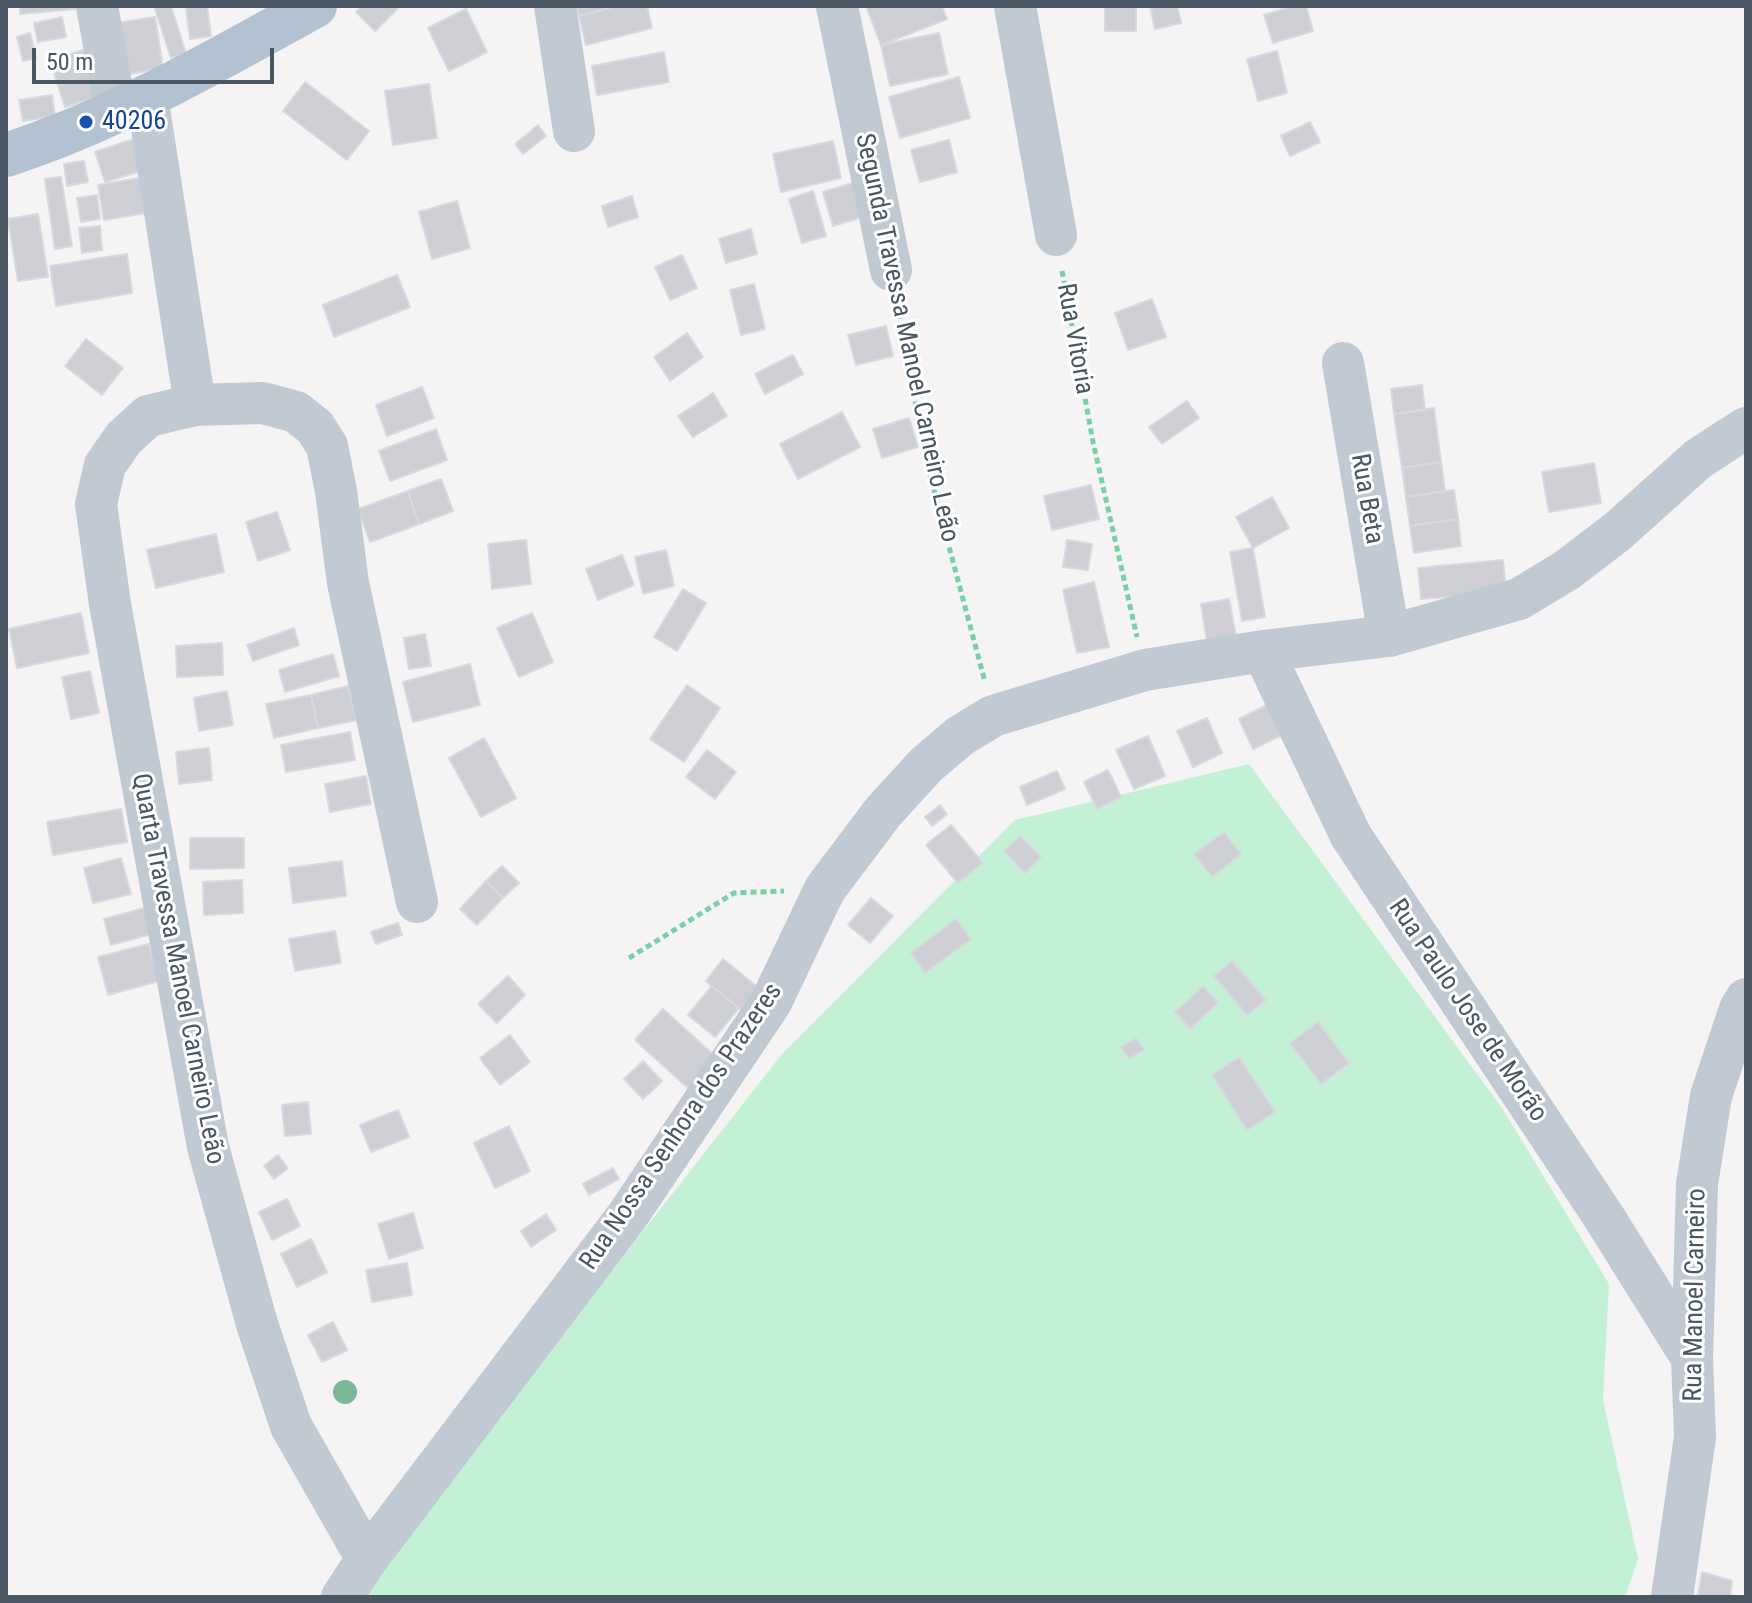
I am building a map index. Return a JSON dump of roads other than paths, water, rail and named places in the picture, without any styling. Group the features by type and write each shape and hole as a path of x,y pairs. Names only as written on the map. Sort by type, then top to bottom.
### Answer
{"main road":[{"path":"6,155 56,139 132,104 315,6"}],"street":[{"path":"97,6 132,104 195,405"},
{"path":"555,6 574,131"},
{"name":"Segunda Travessa Manoel Carneiro Leão","path":"837,6 891,270"},
{"path":"1015,6 1056,235"},
{"name":"Rua Beta","path":"1343,363 1389,636"},
{"name":"Quarta Travessa Manoel Carneiro Leão","path":"367,1559 291,1426 257,1324 208,1147 110,604 96,504 105,465 124,438 148,416 195,405 263,403 296,412 315,427 327,446 348,583 417,902"},
{"name":"Rua Nossa Senhora dos Prazeres","path":"342,1597 367,1559 628,1215 771,1002 825,889 883,812 926,765 960,736 993,716 1145,670 1263,651 1389,636 1519,599 1567,570 1618,531 1698,459 1746,428"},
{"name":"Rua Paulo Jose de Morão","path":"1263,651 1351,836 1602,1214 1692,1358"},
{"name":"Rua Manoel Carneiro","path":"1672,1597 1695,1437 1692,1358 1697,1184 1711,1096 1746,999"}],"place":[{"name":"40206","path":"86,122"}]}
